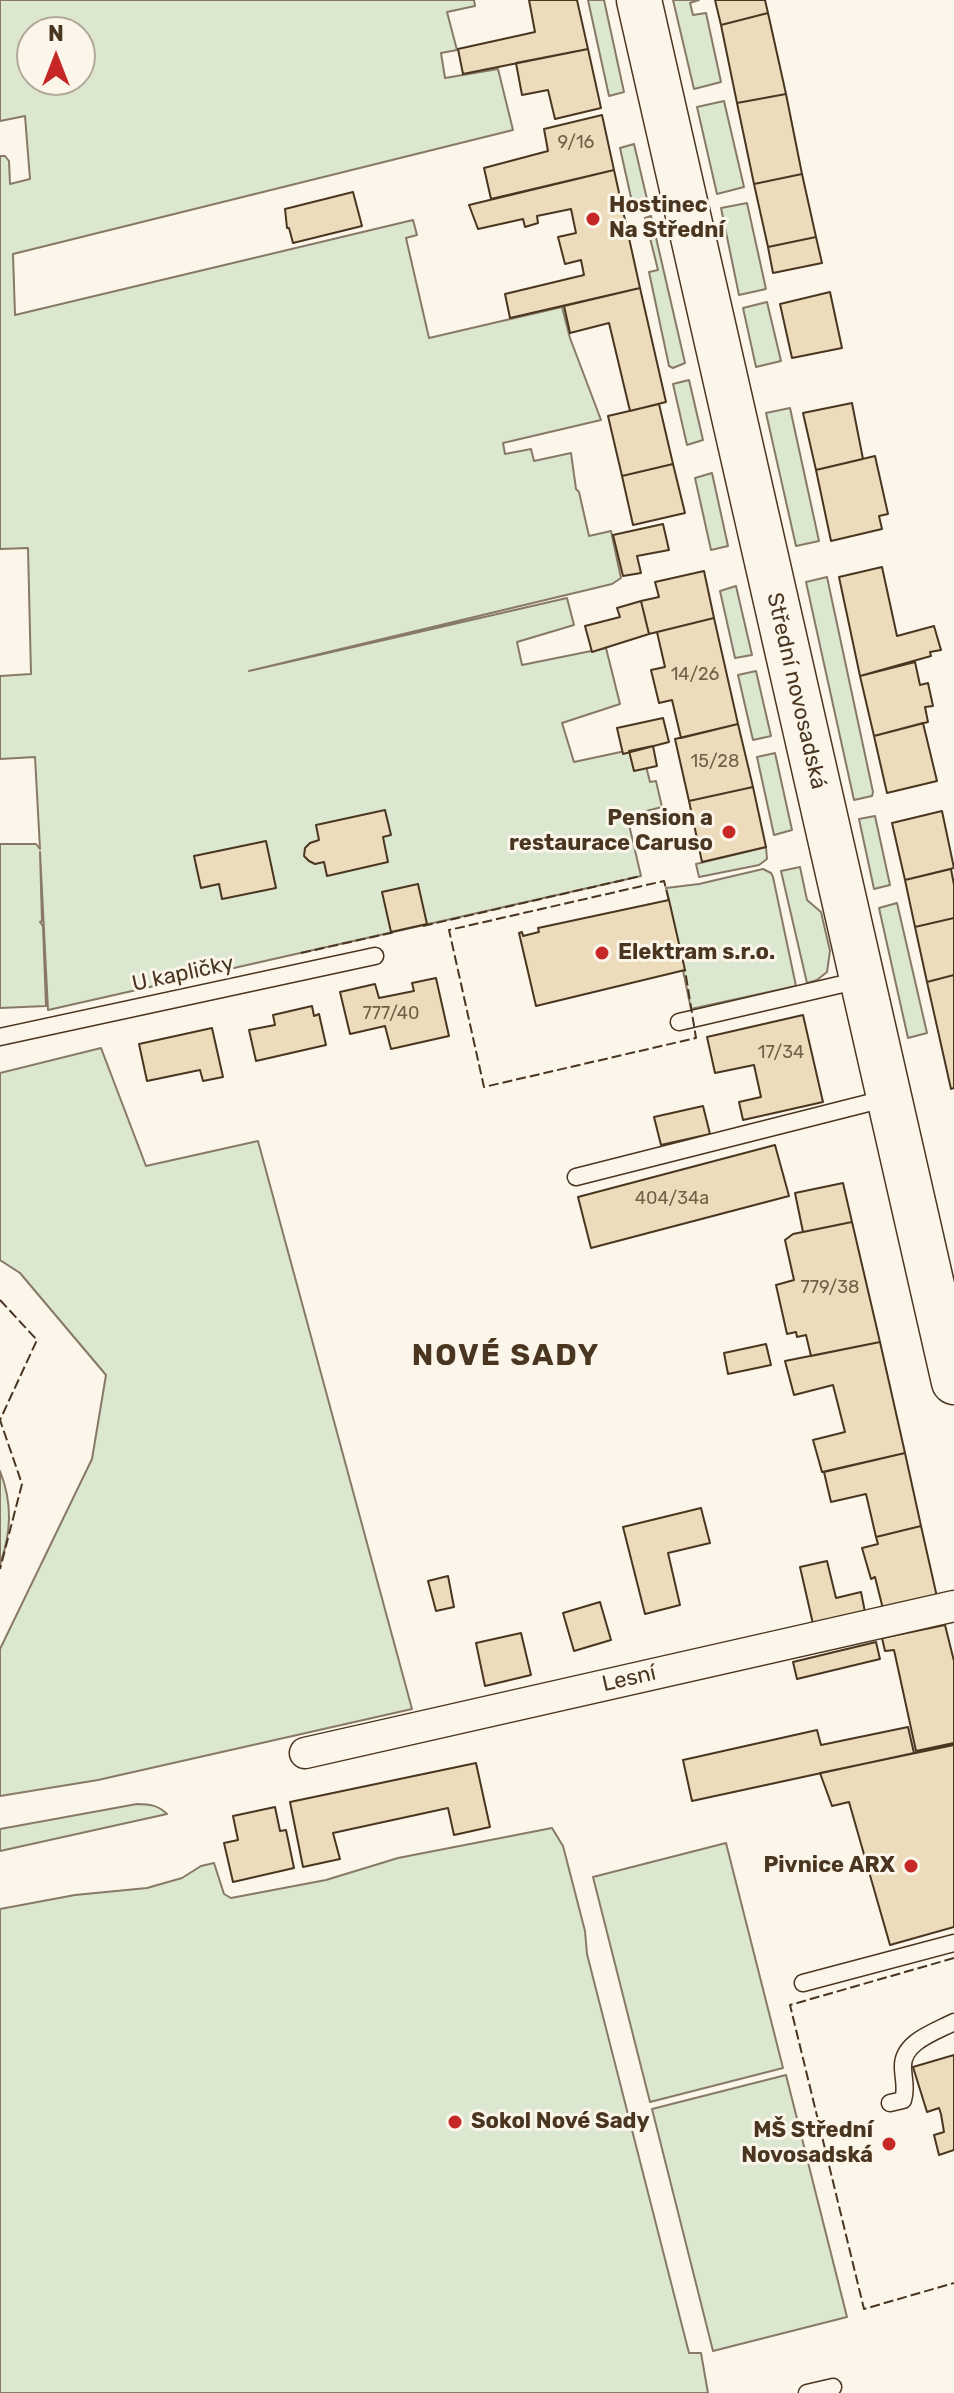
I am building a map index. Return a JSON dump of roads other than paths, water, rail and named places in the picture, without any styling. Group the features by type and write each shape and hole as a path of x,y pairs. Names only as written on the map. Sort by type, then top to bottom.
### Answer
{"main road":[{"name":"Střední novosadská","path":"639,0 954,1382"}],"street":[{"name":"Lesní","path":"305,1753 954,1606"}],"lane":[{"name":"U kapličky","path":"0,1037 375,956"},
{"path":"679,1022 862,980"},
{"path":"576,1177 889,1098"},
{"path":"803,1983 954,1943"},
{"path":"890,2103 903,2100 906,2090 905,2053 913,2045 954,2022"},
{"path":"807,2393 833,2387"}],"place":[{"name":"Hostinec Na Střední","path":"593,219"},
{"name":"Pension a restaurace Caruso","path":"729,832"},
{"name":"Elektram s.r.o.","path":"602,953"},
{"name":"Pivnice ARX","path":"911,1866"},
{"name":"Sokol Nové Sady","path":"455,2122"},
{"name":"MŠ Střední Novosadská","path":"889,2144"}],"district":[{"name":"NOVÉ SADY","path":"506,1356"}]}
